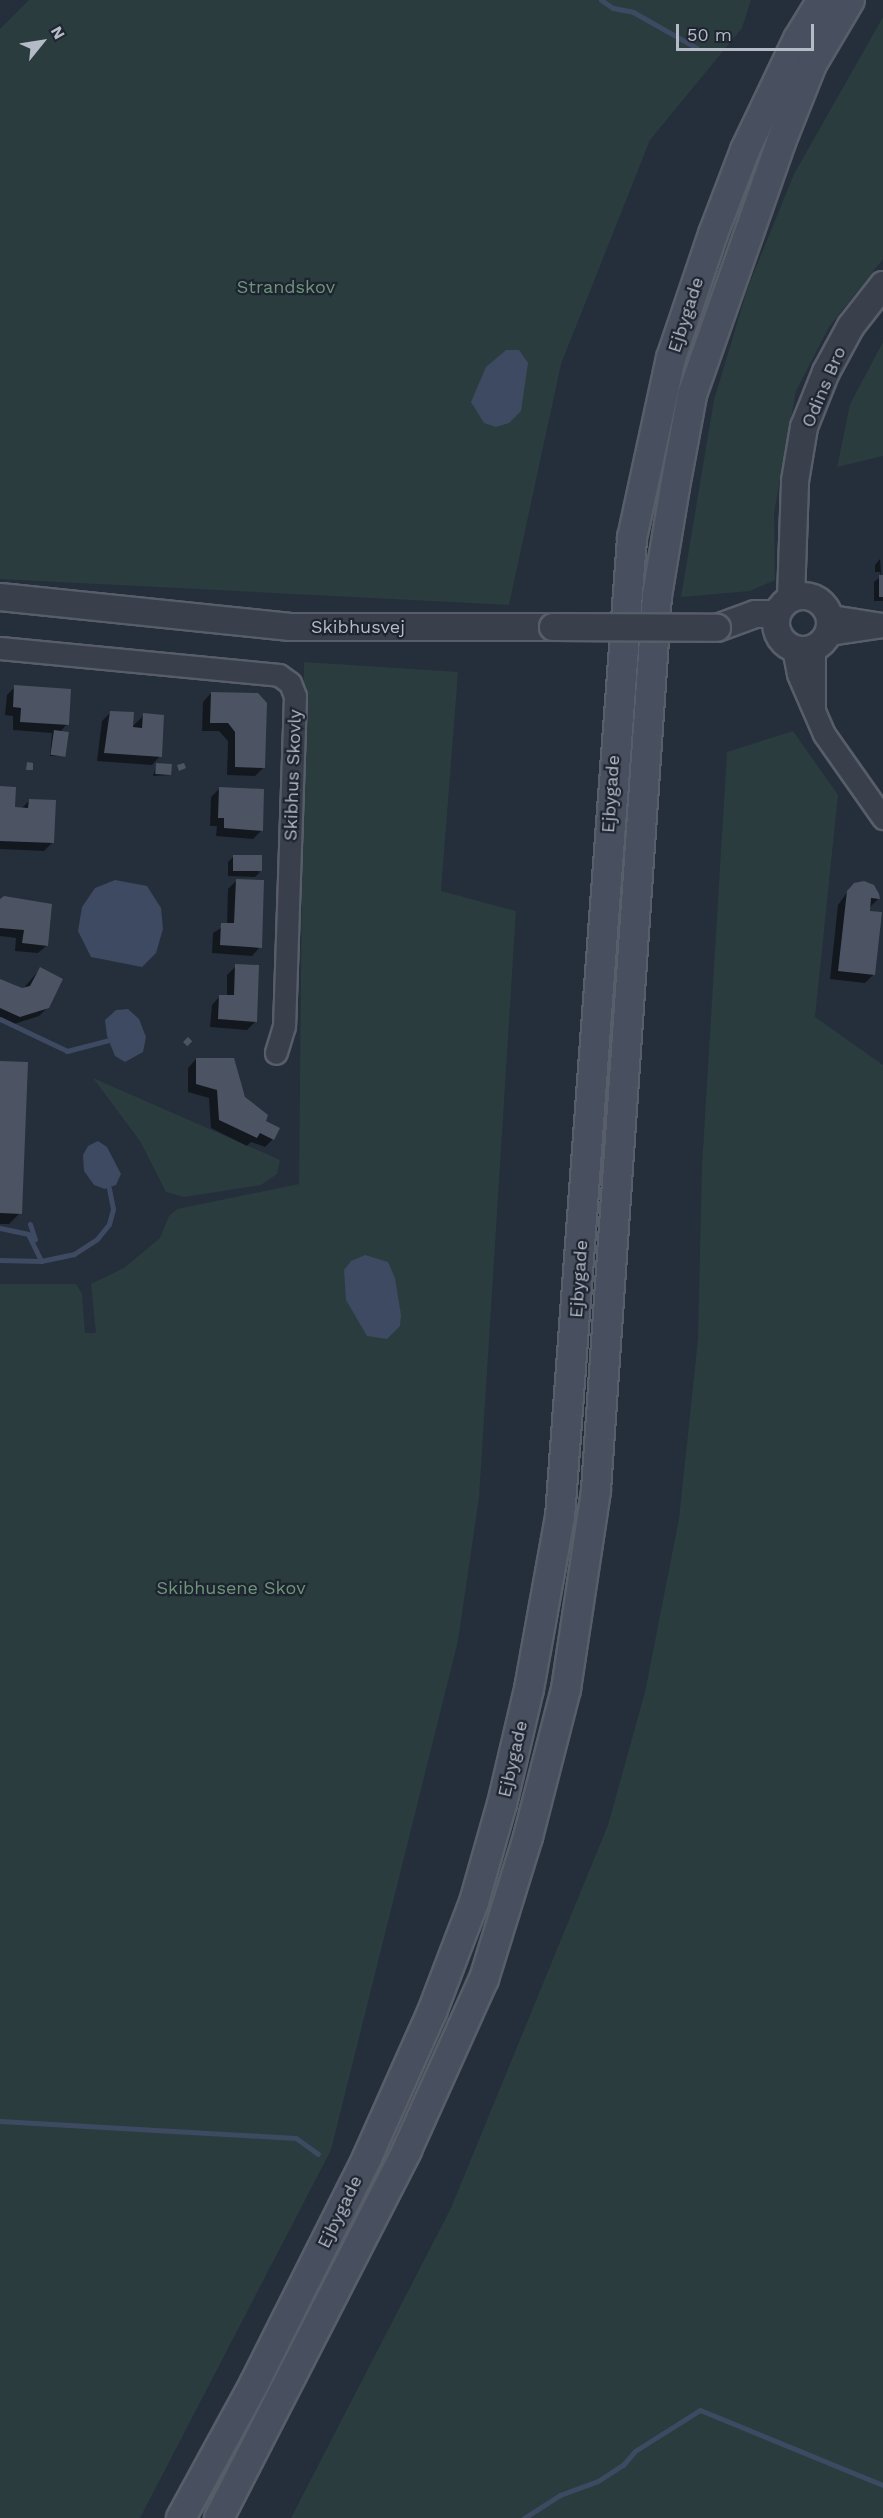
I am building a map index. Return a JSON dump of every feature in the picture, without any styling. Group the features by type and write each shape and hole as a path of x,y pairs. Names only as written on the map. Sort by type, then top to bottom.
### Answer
{"main road":[{"name":"Ejbygade","path":"182,2518 266,2361 367,2158 423,2033 474,1902 502,1804 529,1689 560,1517 632,538 671,357 713,234 745,150 798,39 822,0"},
{"path":"781,142 812,64 850,0"},
{"path":"781,142 870,0"},
{"name":"Ejbygade","path":"219,2518 407,2150 484,1979 528,1837 566,1689 596,1490 657,596 692,395 781,142"}],"street":[{"name":"Odins Bro","path":"803,624 794,537 795,481 804,427 826,372 851,326 883,285"},
{"name":"Skibhusvej","path":"0,597 290,627 717,628 755,614 803,624 883,625"},
{"path":"803,624 814,711 853,780 883,818"},
{"name":"Skibhus Skovly","path":"0,648 279,675 290,683 295,696 285,1002 284,1026 276,1053"}],"green space":[{"name":"Strandskov","path":"29,0 751,0 742,28 650,140 561,364 509,605 0,579 0,29"},
{"path":"883,17 883,259 829,327 796,391 774,513 775,580 750,591 681,597 714,400 748,287 794,174"},
{"path":"883,342 883,456 837,467 850,404"},
{"name":"Skibhusene Skov","path":"304,662 458,672 441,891 516,911 479,1498 458,1641 331,2150 140,2518 0,2518 0,1284 76,1284 82,1294 85,1333 96,1333 91,1284 124,1268 160,1238 169,1216 177,1209 299,1184"},
{"path":"793,731 838,795 815,1017 883,1065 883,2518 291,2518 451,2208 608,1825 645,1692 679,1519 698,1339 702,1166 727,752"},
{"path":"93,1078 280,1160 277,1174 261,1185 184,1197 166,1192 140,1141"}],"water":[{"path":"506,350 519,350 528,363 521,411 509,423 496,427 484,423 471,402 486,367"},
{"path":"115,880 147,886 161,908 163,929 156,953 142,967 91,957 78,931 82,907 95,888"},
{"path":"128,1009 139,1019 146,1037 143,1052 125,1062 115,1056 107,1036 105,1020 116,1010"},
{"path":"98,1141 107,1147 121,1174 116,1185 105,1189 94,1185 84,1171 83,1155 88,1146"},
{"path":"365,1255 388,1262 395,1278 401,1315 400,1326 387,1339 367,1336 346,1300 344,1270 351,1261"}],"building":[{"path":"879,575 883,575 883,597 879,597"},
{"path":"14,685 71,689 69,725 20,722 21,708 13,707"},
{"path":"211,692 258,693 267,703 265,768 235,767 235,732 228,723 210,723"},
{"path":"110,711 134,712 133,727 142,728 143,713 164,715 162,757 104,753"},
{"path":"54,730 69,732 65,757 51,755"},
{"path":"27,762 33,763 33,770 26,770"},
{"path":"156,763 172,764 171,775 155,774"},
{"path":"184,763 186,768 179,771 177,765"},
{"path":"0,786 16,787 15,807 28,808 29,799 56,800 54,843 0,841"},
{"path":"219,787 264,789 263,831 224,828 224,818 218,818"},
{"path":"233,855 262,855 262,871 233,871"},
{"path":"236,879 264,880 262,948 220,945 221,923 234,923"},
{"path":"864,881 874,885 880,899 871,898 870,911 882,912 875,975 838,971 847,891 854,883"},
{"path":"4,896 52,904 48,946 22,943 24,930 0,928 0,899"},
{"path":"235,964 259,965 257,1022 218,1019 219,995 234,995"},
{"path":"40,967 63,979 49,1008 20,1017 0,1008 0,979 22,988 30,986"},
{"path":"188,1037 192,1041 187,1046 183,1042"},
{"path":"196,1058 234,1058 245,1097 268,1115 266,1121 280,1128 274,1140 260,1133 257,1138 219,1120 217,1090 196,1084"},
{"path":"0,1061 28,1062 22,1214 0,1213"}],"waterway":[{"path":"601,0 613,8 633,12 697,48"},
{"path":"0,1019 67,1051 109,1040"},
{"path":"0,1260 41,1261 74,1254 97,1239 109,1224 113,1209 109,1188"},
{"path":"30,1224 35,1239"},
{"path":"0,1228 28,1234 41,1261"},
{"path":"0,2121 296,2138 318,2154"},
{"path":"524,2518 560,2495 598,2481 623,2465 635,2451 700,2410 883,2485"}]}
